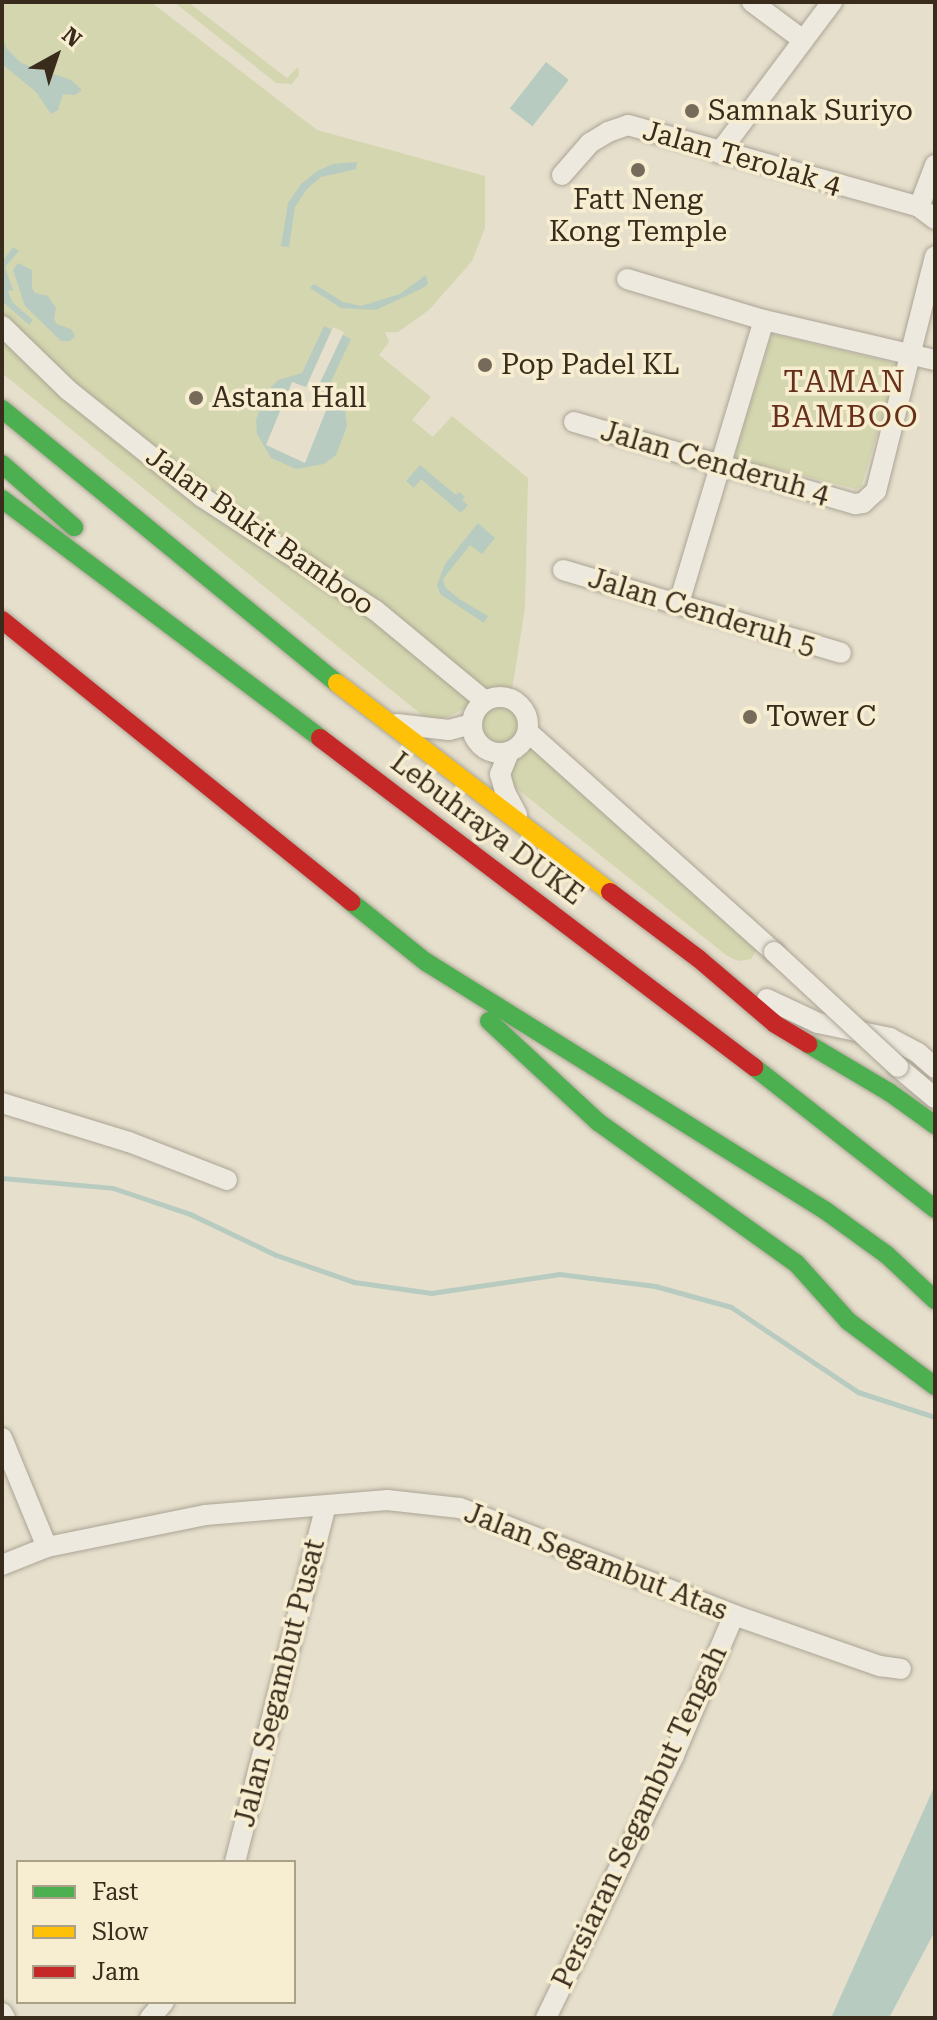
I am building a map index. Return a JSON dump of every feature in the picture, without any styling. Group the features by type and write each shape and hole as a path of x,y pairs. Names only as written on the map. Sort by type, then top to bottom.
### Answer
{"highway":[{"path":"2,409 385,722 699,959 775,1024 889,1092 935,1125"},
{"path":"34,459 187,563"},
{"path":"2,464 263,696"},
{"name":"Lebuhraya DUKE","path":"2,499 639,977 935,1209"},
{"path":"2,620 426,962 598,1122 796,1263 848,1321 935,1386"},
{"path":"385,722 405,758"},
{"path":"429,794 487,865"},
{"path":"426,962 826,1211 887,1255 931,1297"},
{"path":"639,977 758,1046"},
{"path":"860,1097 902,1117 935,1140"}],"street":[{"path":"752,2 803,40"},
{"path":"719,153 832,2"},
{"name":"Jalan Terolak 4","path":"562,175 590,143 628,125 927,213"},
{"path":"927,213 934,168"},
{"path":"909,357 935,256"},
{"path":"627,279 764,320 909,357 935,360"},
{"path":"679,603 723,467 764,320"},
{"name":"Jalan Bukit Bamboo","path":"2,326 68,390 202,497 375,610 485,701"},
{"name":"Jalan Cenderuh 4","path":"574,422 855,504 866,502 876,491 909,357"},
{"name":"Jalan Cenderuh 5","path":"563,570 841,653"},
{"path":"503,697 520,705 528,722 528,732 518,748 509,752 491,752 476,741 471,724 473,714 485,701 503,697"},
{"path":"385,722 418,729 449,730 471,724"},
{"path":"528,732 935,1098"},
{"path":"509,752 500,774 505,792 534,837"},
{"path":"699,959 787,1011 818,1023 890,1038 918,1053 935,1068"},
{"path":"2,1103 129,1142 227,1180"},
{"path":"2,1438 47,1547"},
{"name":"Jalan Segambut Atas","path":"2,1565 47,1547 205,1515 387,1500 460,1508 734,1615 880,1666 901,1669"},
{"name":"Jalan Segambut Pusat","path":"236,1860 326,1505"},
{"name":"Persiaran Segambut Tengah","path":"546,2018 674,1755 734,1615"}],"green space":[{"path":"2,2 151,2 317,130 485,176 485,228 472,261 429,310 398,332 385,332 389,342 379,355 431,397 412,420 433,437 452,416 528,478 525,608 511,696 483,700 433,724 2,373"},
{"path":"174,2 188,2 287,78 298,67 299,75 292,84 276,83"},
{"path":"772,334 899,364 861,487 856,489 734,458"},
{"path":"500,705 514,711 520,725 514,739 500,745 486,739 480,725 486,711"},
{"path":"531,741 757,949 751,959 738,961 726,955 511,784 508,774 515,756"}],"shaded area":[{"path":"2,36 7,49 21,63 71,80 82,90 75,95 63,94 58,110 51,114 36,92 2,64"},
{"path":"546,62 569,80 533,126 510,108"},
{"path":"357,162 356,169 321,177 307,189 295,207 289,247 281,246 288,203 301,184 317,171 333,164"},
{"path":"13,247 19,251 5,267 13,290 8,291 12,302 33,320 29,325 2,301 2,262"},
{"path":"18,263 32,270 32,288 35,293 48,296 56,308 54,319 57,324 71,329 75,336 70,341 61,341 25,306 13,270"},
{"path":"426,275 428,284 423,288 376,310 341,308 310,288 314,284 343,302 361,306 400,294"},
{"path":"324,326 351,339 329,386 345,410 347,426 336,455 324,464 296,469 271,458 257,434 256,420 267,391 278,380 302,373"},
{"path":"420,465 456,495 459,492 465,497 462,500 468,505 461,513 421,479 414,488 406,481"},
{"path":"478,523 495,538 482,554 470,545 443,579 445,587 459,599 488,616 484,623 440,594 437,585 445,564"},
{"path":"935,1785 935,1931 889,2018 831,2018"}],"pier":[{"path":"333,327 344,332 316,391 331,398 305,463 266,445 292,382 306,387"}],"waterway":[{"path":"2,1178 113,1188 190,1214 276,1255 354,1282 431,1293 559,1274 655,1286 731,1307 858,1392 935,1417"}],"traffic: fast":[{"path":"2,409 337,683"},
{"path":"2,464 74,527"},
{"path":"2,499 320,738"},
{"path":"351,902 426,962 826,1211 887,1255 935,1300"},
{"path":"489,1021 598,1122 796,1263 848,1321 935,1386"},
{"path":"808,1044 889,1092 935,1125"},
{"path":"754,1067 935,1209"}],"traffic: slow":[{"path":"337,683 610,892"}],"traffic: jam":[{"path":"2,620 351,902"},
{"path":"320,738 754,1067"},
{"path":"610,892 699,959 775,1024 808,1044"}],"place":[{"name":"Samnak Suriyo","path":"692,111"},
{"name":"Fatt Neng Kong Temple","path":"638,170"},
{"name":"Pop Padel KL","path":"485,365"},
{"name":"Astana Hall","path":"196,398"},
{"name":"Tower C","path":"750,717"}],"district":[{"name":"TAMAN BAMBOO","path":"845,399"}]}
